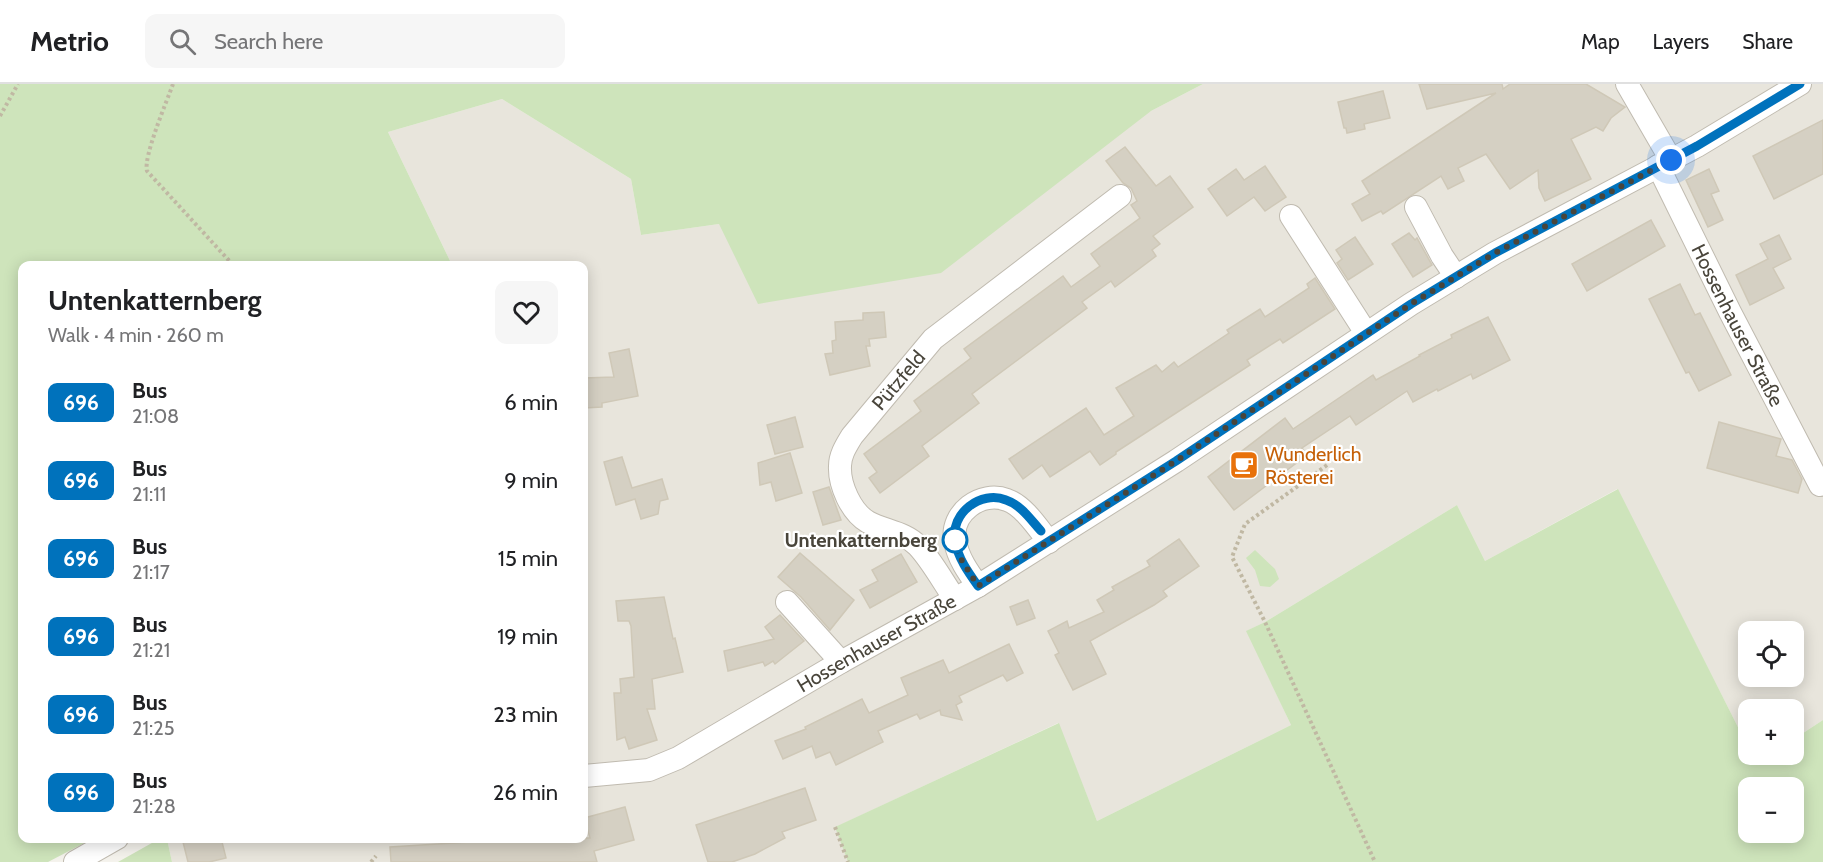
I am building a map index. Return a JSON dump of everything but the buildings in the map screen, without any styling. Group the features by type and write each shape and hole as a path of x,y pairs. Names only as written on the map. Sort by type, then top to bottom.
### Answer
{"street":[{"path":"1627,84 1664,163"},
{"name":"Hossenhauser Straße","path":"588,776 632,772 666,765 777,702 841,662 978,586 1049,542 1176,461 1366,333 1495,253 1740,121 1800,84"},
{"name":"Hossenhauser Straße","path":"1664,163 1730,312 1820,485"},
{"name":"Pützfeld","path":"955,599 917,545 904,536 868,522 852,506 840,467 842,453 852,436 933,339 1120,196"},
{"path":"1416,207 1456,277"},
{"path":"1291,216 1366,333"},
{"path":"978,586 959,556 955,540 960,515 974,502 995,497 1007,500 1020,508 1049,542"},
{"path":"787,602 841,662"},
{"path":"75,862 108,843"}],"path":[{"path":"0,116 18,84"},
{"path":"173,84 145,166 147,171 229,261"},
{"path":"1327,465 1245,524 1232,557 1265,622 1375,862"},
{"path":"835,827 848,862"},
{"path":"370,862 376,856"}],"shaded area":[{"path":"1203,84 1823,84 1823,720 1804,732 1804,699 1738,699 1738,727 1617,489 1485,561 1457,505 1247,631 1291,725 1097,821 1058,723 836,827 848,862 172,862 168,843 588,843 588,261 450,261 388,132 502,99 631,179 641,235 719,224 1151,111"}],"green space":[{"path":"0,84 1203,84 1151,111 941,273 758,304 719,224 641,235 631,179 502,99 388,132 450,261 18,261 18,843 84,843 48,862 0,862"},
{"path":"1618,489 1738,727 1738,765 1804,765 1804,732 1823,720 1823,862 848,862 835,827 1059,723 1097,821 1291,725 1246,631 1265,622 1457,505 1485,561"},
{"path":"1255,550 1275,569 1279,579 1270,587 1260,586 1255,570 1246,558"},
{"path":"152,843 168,843 172,862 118,862"}],"bus line":[{"name":"696","path":"1041,531 1020,508 1007,500 995,497 984,498 974,502 960,515 955,540 959,556 978,586 1176,461 1411,304 1495,253 1697,146 1800,84"}],"place":[{"name":"Wunderlich Rösterei","path":"1244,465"},
{"name":"Untenkatternberg","path":"955,540"}],"route":[{"path":"955,540 959,556 978,586 1176,461 1411,304 1495,253 1671,160"}]}
